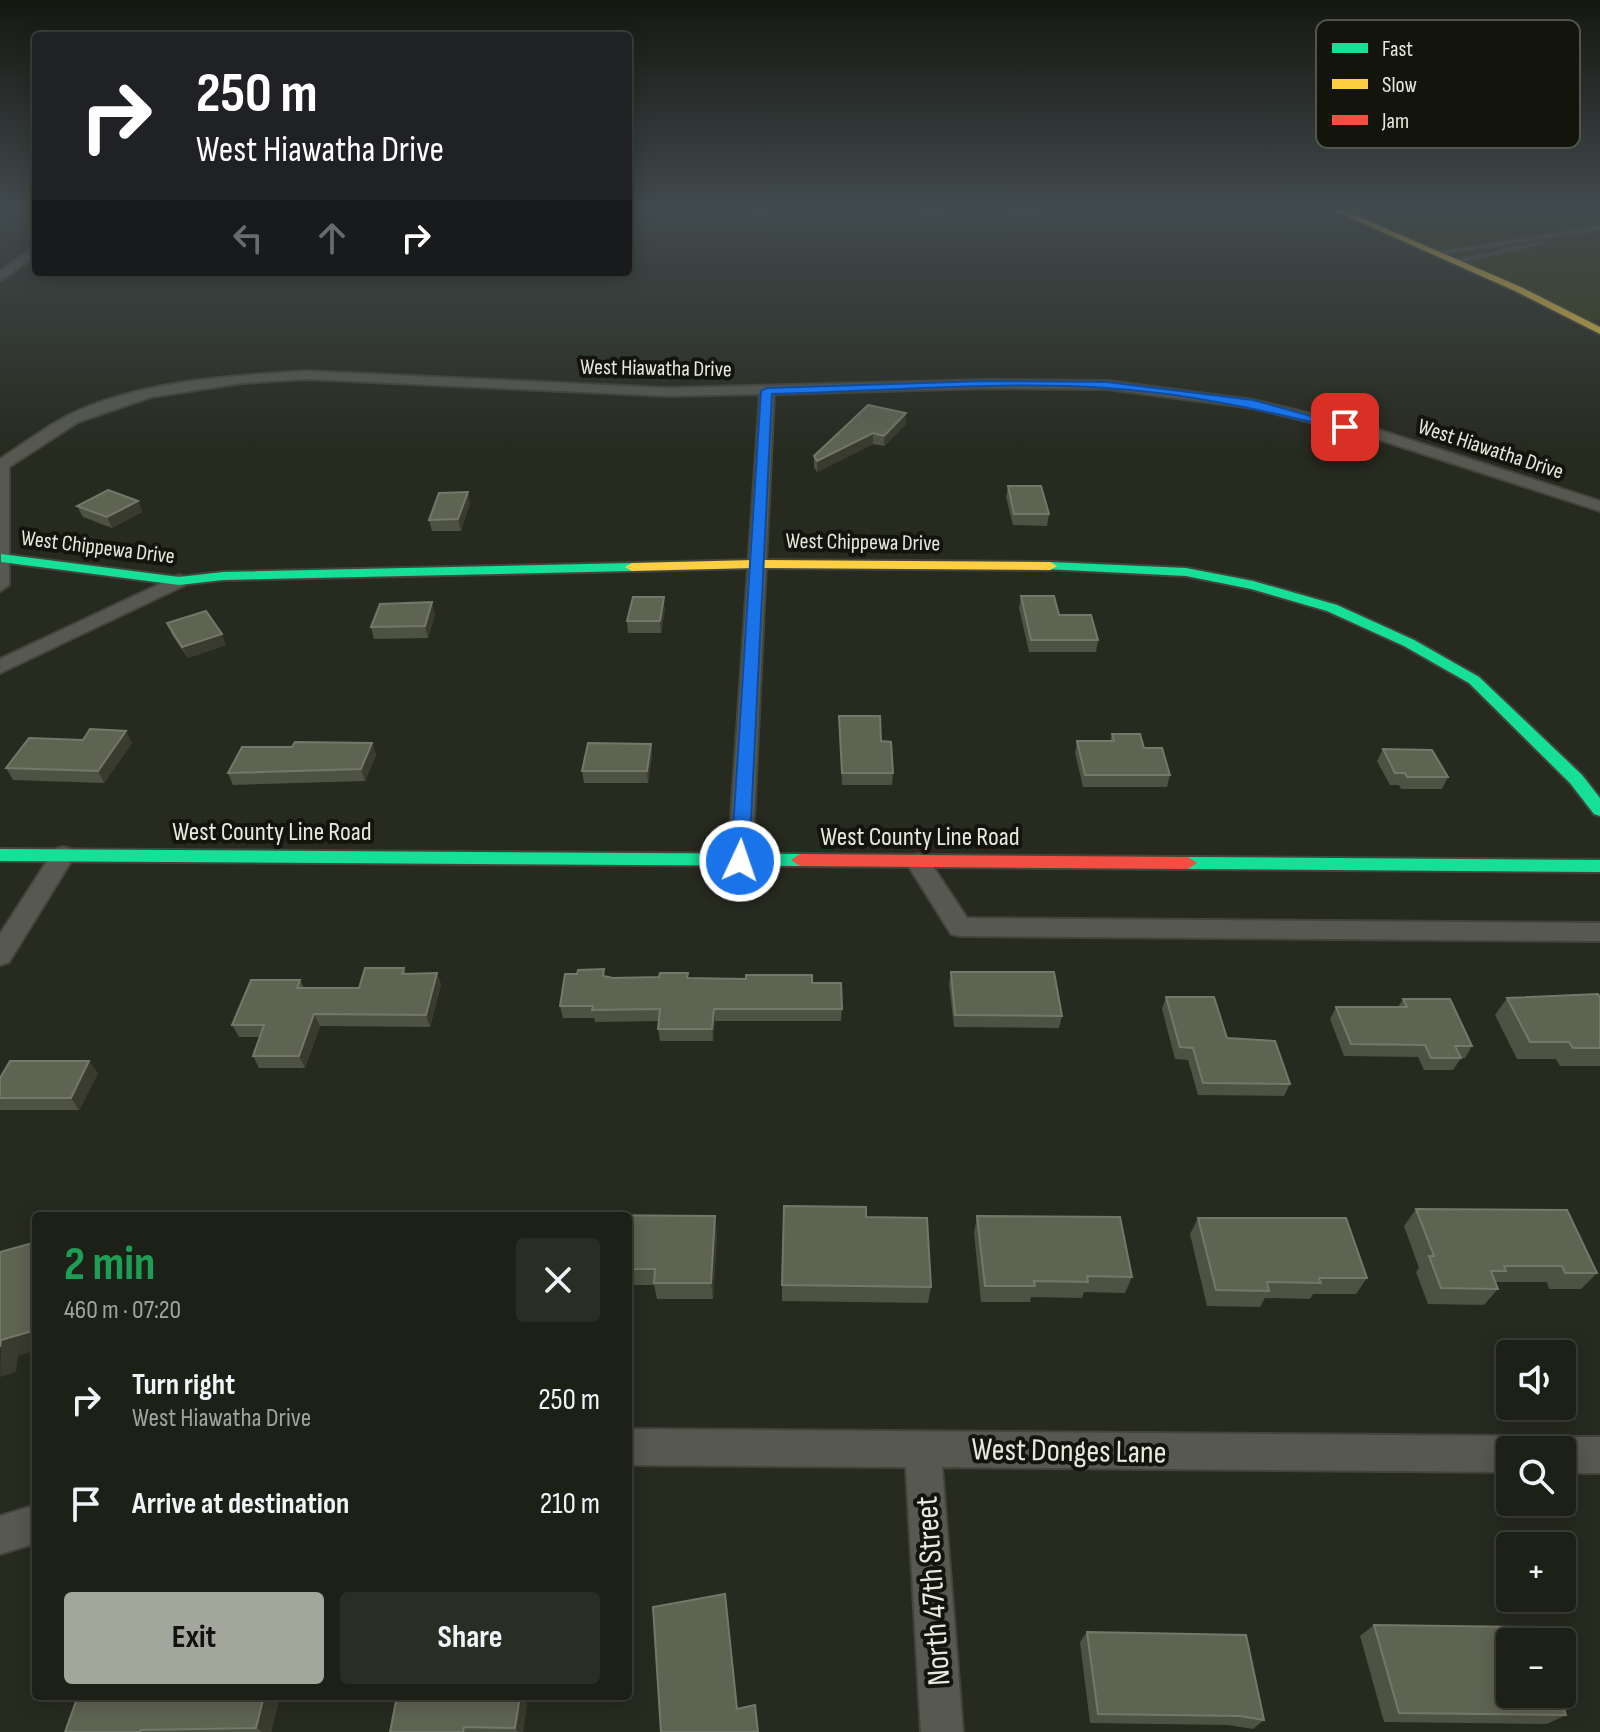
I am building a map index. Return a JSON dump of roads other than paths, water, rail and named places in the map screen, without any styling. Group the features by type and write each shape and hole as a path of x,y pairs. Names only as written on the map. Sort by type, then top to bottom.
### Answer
{"street":[{"path":"1517,291 1600,331"},
{"name":"West Hiawatha Drive","path":"0,585 1,465 73,419 148,393 243,379 306,375 668,392 1094,384 1253,404 1376,434 1600,506"},
{"path":"740,861 767,391"},
{"name":"West Chippewa Drive","path":"1,558 179,581 236,575 755,564 1121,567 1186,572 1266,589 1332,608 1409,643 1474,680 1576,779 1600,810"},
{"path":"0,667 179,581"},
{"name":"West County Line Road","path":"0,855 1600,866"},
{"path":"0,955 63,855"},
{"path":"918,862 960,927 1600,932"},
{"name":"West Donges Lane","path":"632,1447 1496,1454"},
{"name":"North 47th Street","path":"923,1449 942,1732"},
{"path":"1576,1455 1600,1455"},
{"path":"0,1535 32,1525"}]}
